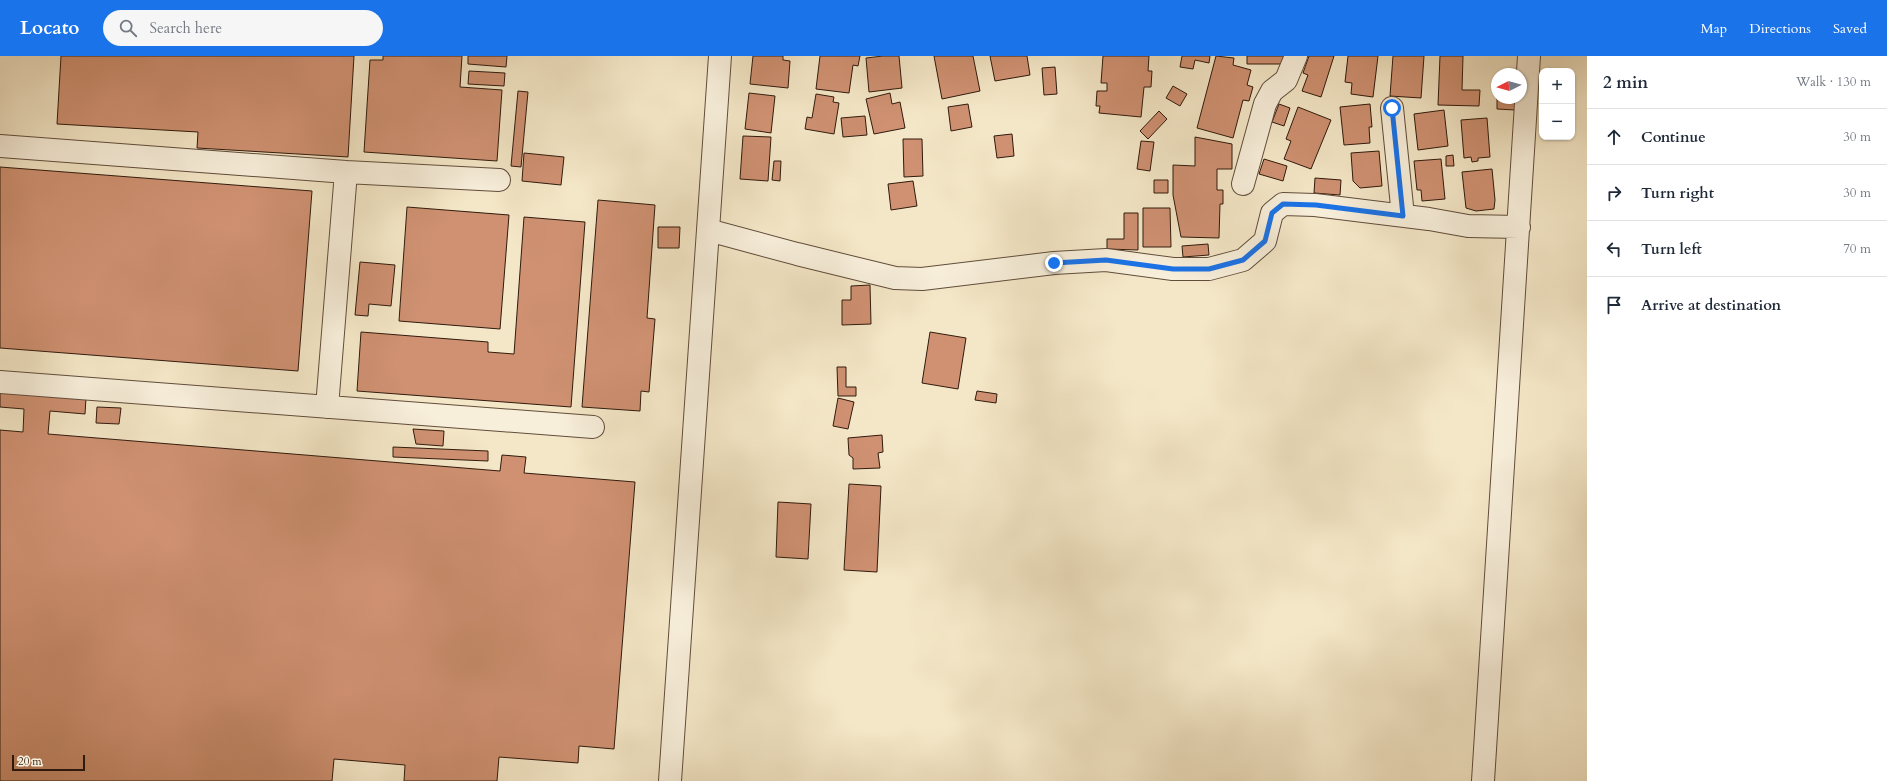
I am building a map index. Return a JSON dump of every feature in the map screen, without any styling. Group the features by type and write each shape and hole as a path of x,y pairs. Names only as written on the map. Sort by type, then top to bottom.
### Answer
{"street":[{"path":"670,781 720,56"},
{"path":"1243,184 1265,104 1272,91 1286,80 1296,56"},
{"path":"1483,781 1529,56"},
{"path":"1392,108 1403,216"},
{"path":"0,146 346,172 499,180"},
{"path":"327,407 346,172"},
{"path":"708,230 895,278 922,279 1054,263 1106,260 1173,269 1209,269 1243,260 1265,241 1272,213 1283,204 1316,205 1468,226 1519,227"},
{"path":"0,382 593,427"}],"building":[{"path":"61,56 354,56 348,157 197,148 198,132 57,124"},
{"path":"383,56 462,56 460,87 502,90 497,161 364,152 370,60 383,60"},
{"path":"468,56 507,56 506,67 468,64"},
{"path":"753,56 783,56 783,60 790,61 788,88 750,84"},
{"path":"820,56 860,56 858,66 853,65 849,93 816,89"},
{"path":"899,56 902,88 869,92 866,58"},
{"path":"934,56 973,56 980,91 942,99"},
{"path":"990,56 1027,56 1030,75 995,81"},
{"path":"1103,56 1149,56 1148,71 1152,71 1151,87 1144,87 1141,117 1099,113 1100,106 1096,106 1097,91 1107,91 1107,83 1101,83"},
{"path":"1182,56 1210,56 1209,63 1195,60 1193,69 1180,67"},
{"path":"1216,56 1234,58 1233,65 1251,70 1247,85 1253,87 1249,101 1243,100 1233,138 1197,128"},
{"path":"1247,56 1285,56 1285,64 1247,64"},
{"path":"1309,56 1334,56 1321,97 1302,91 1308,75 1303,73"},
{"path":"1348,56 1378,56 1373,97 1351,94 1352,83 1345,82"},
{"path":"1393,56 1424,56 1421,98 1390,96"},
{"path":"1440,56 1463,56 1462,90 1480,90 1479,106 1438,105"},
{"path":"1055,67 1057,94 1044,95 1042,68"},
{"path":"469,71 505,73 504,86 468,84"},
{"path":"1173,86 1187,94 1180,106 1166,98"},
{"path":"518,91 528,92 521,167 511,166"},
{"path":"749,93 775,96 771,133 745,129"},
{"path":"890,93 892,104 900,102 905,128 874,134 866,99"},
{"path":"816,94 834,97 833,102 839,103 834,134 805,129 807,117 812,118"},
{"path":"968,104 972,127 951,131 948,107"},
{"path":"1279,104 1290,108 1284,126 1272,122"},
{"path":"1370,104 1372,127 1369,127 1370,143 1344,145 1340,107"},
{"path":"1497,104 1515,104 1515,110 1497,109"},
{"path":"1298,107 1331,120 1311,169 1284,159 1291,141 1286,139"},
{"path":"1444,110 1448,146 1418,150 1414,114"},
{"path":"1159,111 1167,119 1148,139 1140,131"},
{"path":"865,116 867,135 843,137 841,118"},
{"path":"1487,118 1490,157 1478,158 1478,161 1472,162 1471,157 1464,158 1461,120"},
{"path":"1012,134 1014,156 997,158 994,136"},
{"path":"743,136 771,137 768,181 740,179"},
{"path":"1195,137 1232,144 1232,169 1217,169 1217,190 1223,190 1223,204 1220,204 1219,238 1181,237 1173,195 1173,165 1195,166"},
{"path":"903,139 922,139 923,176 904,177"},
{"path":"1141,141 1154,142 1150,171 1137,169"},
{"path":"1379,151 1382,186 1360,188 1353,181 1351,153"},
{"path":"524,153 564,157 561,185 522,181"},
{"path":"1453,155 1454,166 1446,166 1446,156"},
{"path":"1264,159 1287,166 1283,181 1259,174"},
{"path":"1441,159 1445,199 1422,201 1421,190 1417,190 1414,161"},
{"path":"774,161 781,161 780,181 772,180"},
{"path":"0,167 312,191 298,371 0,348"},
{"path":"1492,169 1495,200 1494,209 1476,211 1466,208 1462,172"},
{"path":"1315,178 1341,180 1340,195 1314,193"},
{"path":"1154,180 1168,180 1168,193 1154,193"},
{"path":"913,181 917,206 891,210 888,184"},
{"path":"598,200 655,205 647,318 655,319 649,392 641,391 640,411 582,407"},
{"path":"407,207 509,215 500,329 399,321"},
{"path":"1143,208 1170,208 1171,247 1143,247"},
{"path":"1124,213 1138,213 1138,250 1107,249 1107,239 1124,239"},
{"path":"524,217 585,222 571,407 357,391 361,332 488,342 488,352 514,354"},
{"path":"658,227 680,227 679,248 658,248"},
{"path":"1208,244 1209,255 1183,257 1182,246"},
{"path":"360,262 395,265 391,306 369,304 368,316 355,315"},
{"path":"870,285 871,324 842,325 842,300 851,300 851,286"},
{"path":"930,332 966,338 958,389 922,383"},
{"path":"837,367 846,367 846,387 856,387 856,396 838,396"},
{"path":"0,391 86,398 85,414 50,411 48,434 500,471 502,455 526,457 524,473 635,482 614,749 579,746 578,763 499,757 497,781 404,781 405,765 334,759 332,781 0,781 0,430 23,432 24,409 0,407"},
{"path":"977,391 997,394 996,403 975,400"},
{"path":"838,398 854,402 848,429 833,426"},
{"path":"97,407 121,408 119,424 96,423"},
{"path":"413,429 444,431 443,446 416,444"},
{"path":"882,435 883,452 878,453 880,468 853,469 853,458 849,455 848,438"},
{"path":"393,447 488,451 488,461 393,457"},
{"path":"849,484 881,486 877,572 844,570"},
{"path":"778,502 811,504 808,559 776,557"}],"route":[{"path":"1054,263 1106,260 1173,269 1209,269 1243,260 1265,241 1272,213 1283,204 1316,205 1403,216 1392,108"}]}
